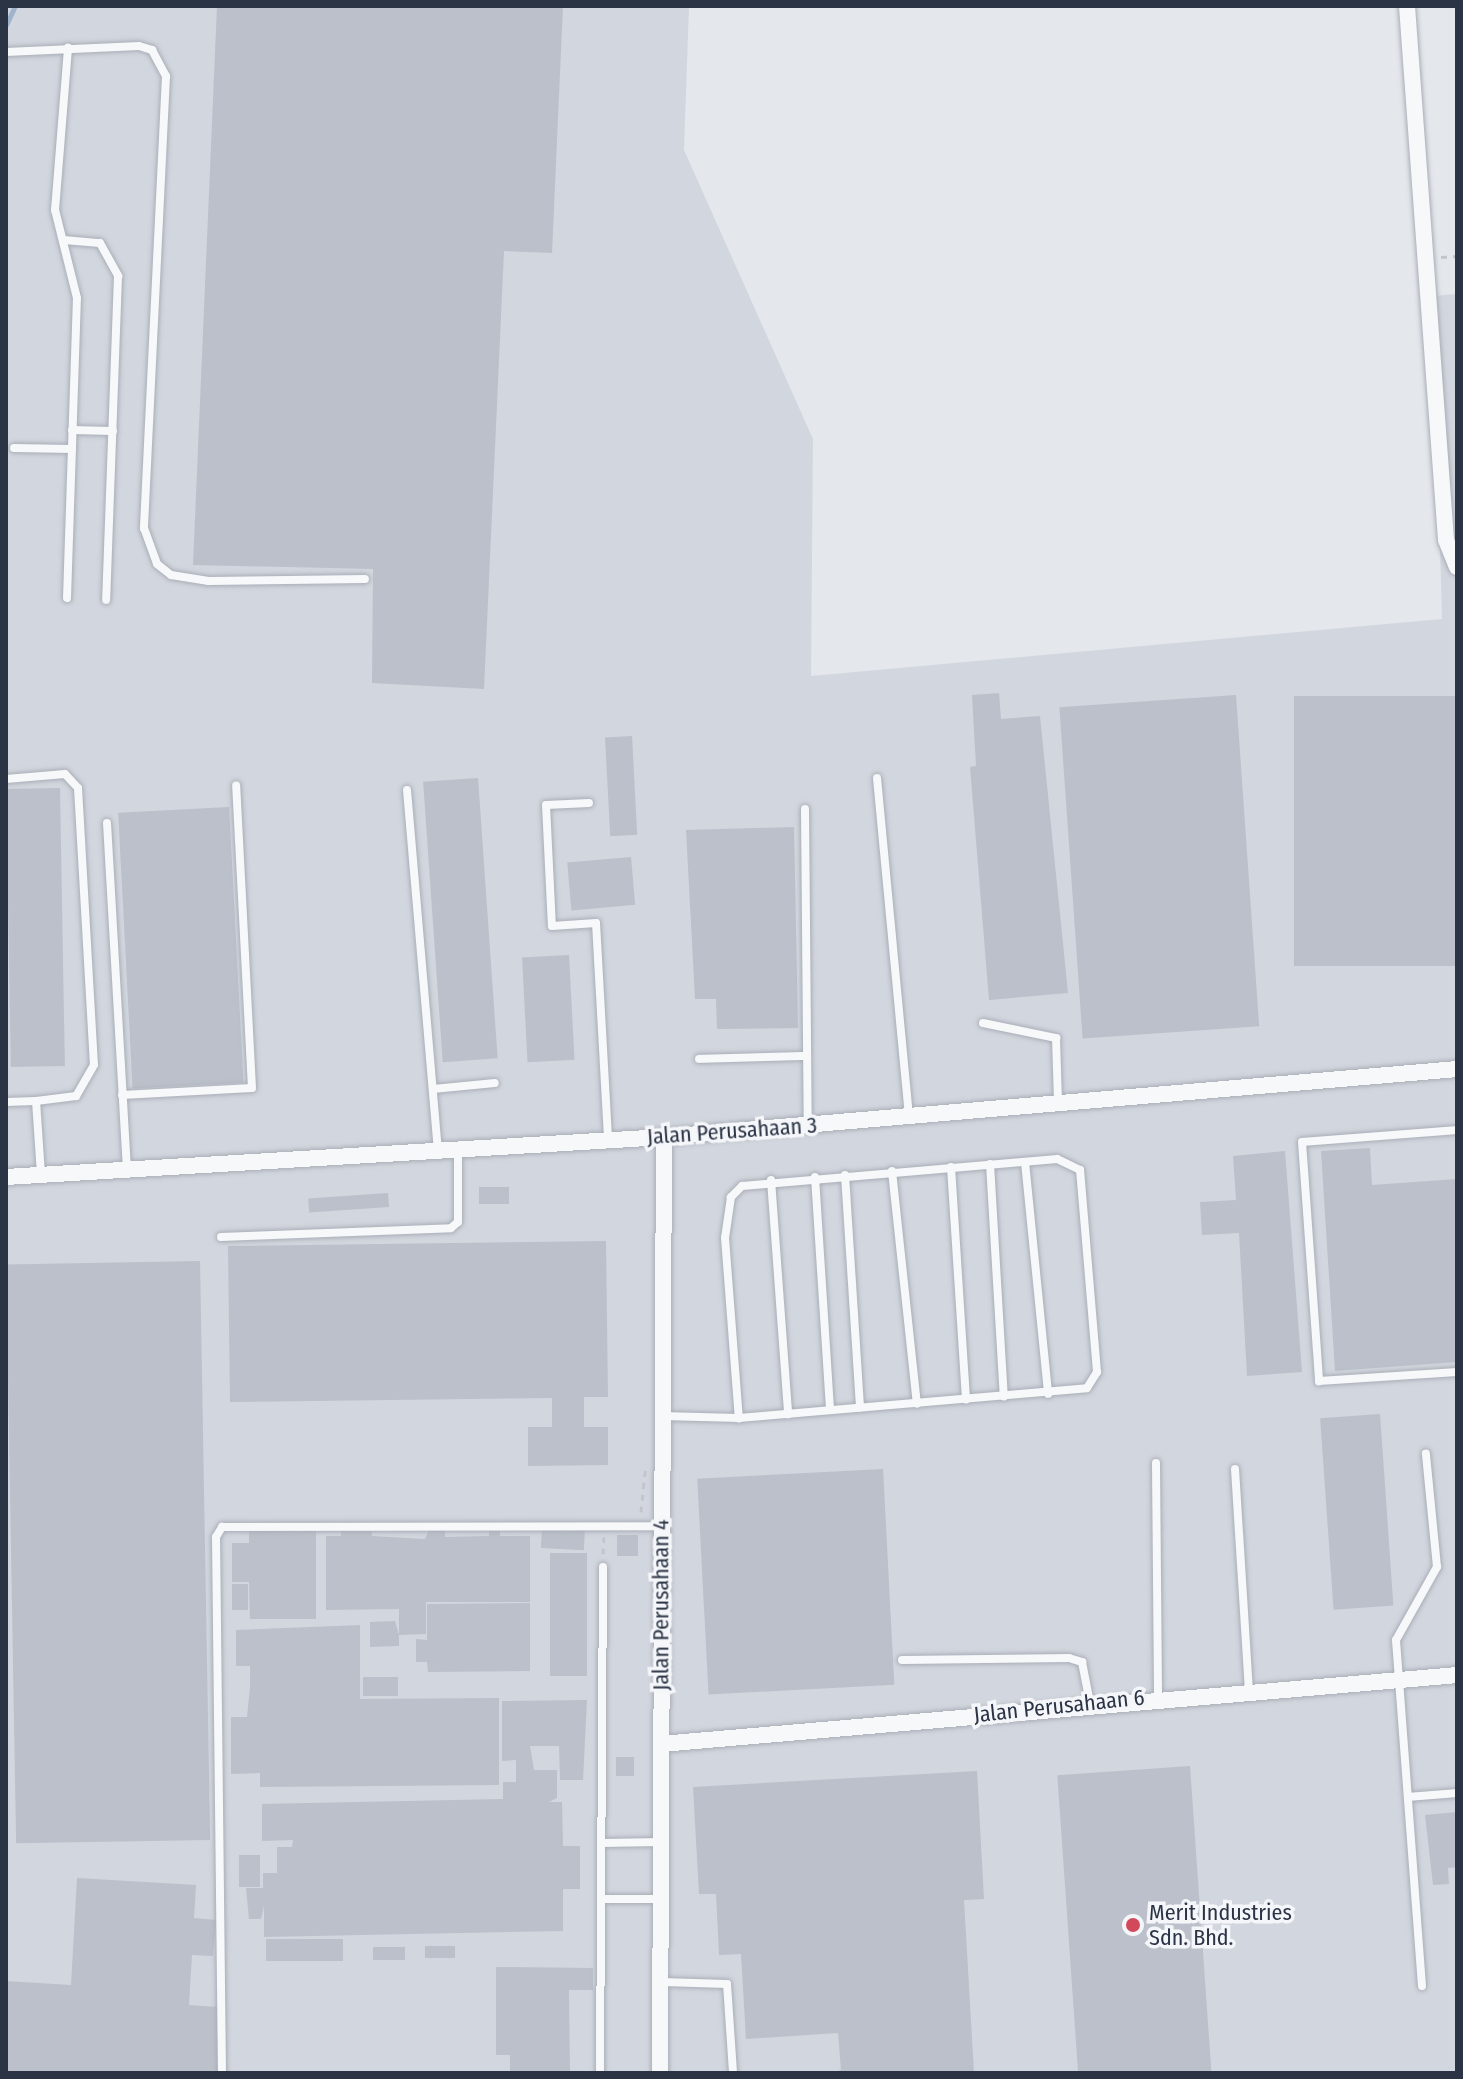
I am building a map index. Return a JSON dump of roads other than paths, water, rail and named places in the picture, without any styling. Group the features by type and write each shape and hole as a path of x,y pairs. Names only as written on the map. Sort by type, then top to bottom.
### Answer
{"street":[{"path":"1407,6 1446,540 1457,567"},
{"name":"Jalan Perusahaan 3","path":"6,1177 127,1172 438,1148 664,1137 1457,1069"},
{"name":"Jalan Perusahaan 4","path":"660,2073 664,1137"},
{"name":"Jalan Perusahaan 6","path":"661,1744 1158,1696 1457,1675"}],"lane":[{"path":"6,52 139,46 152,50 166,76 144,528 157,564 171,575 209,581 365,579"},
{"path":"67,598 77,298 55,202 68,48"},
{"path":"64,240 100,243 115,260 113,431 106,600"},
{"path":"72,430 113,431"},
{"path":"14,448 72,449"},
{"path":"6,779 65,774 78,788 94,1065 76,1096 6,1102"},
{"path":"877,778 910,1116"},
{"path":"122,1095 252,1088 236,785"},
{"path":"407,790 438,1148"},
{"path":"589,803 546,805 552,926 596,923 608,1139"},
{"path":"805,809 808,1125"},
{"path":"107,823 127,1172"},
{"path":"983,1023 1056,1038 1058,1102"},
{"path":"699,1059 807,1056"},
{"path":"433,1089 495,1083"},
{"path":"36,1101 41,1175"},
{"path":"1457,1130 1302,1142 1319,1381 1457,1372"},
{"path":"221,1237 451,1228 458,1222 458,1147"},
{"path":"1025,1162 1048,1394"},
{"path":"661,1416 739,1418 1048,1394 1087,1388 1097,1372 1084,1180 1072,1162 892,1171 771,1180 742,1186 726,1215 739,1418"},
{"path":"990,1164 1004,1397"},
{"path":"951,1167 966,1400"},
{"path":"892,1171 917,1404"},
{"path":"845,1175 860,1408"},
{"path":"815,1177 830,1410"},
{"path":"771,1180 788,1414"},
{"path":"1422,1986 1396,1640 1437,1567 1426,1454"},
{"path":"1156,1463 1158,1696"},
{"path":"1235,1469 1249,1690"},
{"path":"222,2073 216,1537 222,1527 660,1526"},
{"path":"600,2073 603,1567"},
{"path":"902,1660 1069,1658 1082,1662 1090,1703"},
{"path":"1408,1797 1457,1793"},
{"path":"602,1843 661,1842"},
{"path":"601,1899 661,1899"},
{"path":"662,1982 727,1984 733,2073"}],"waterway":[{"path":"6,25 15,6"}],"place":[{"name":"Merit Industries Sdn. Bhd.","path":"1133,1925"}]}
